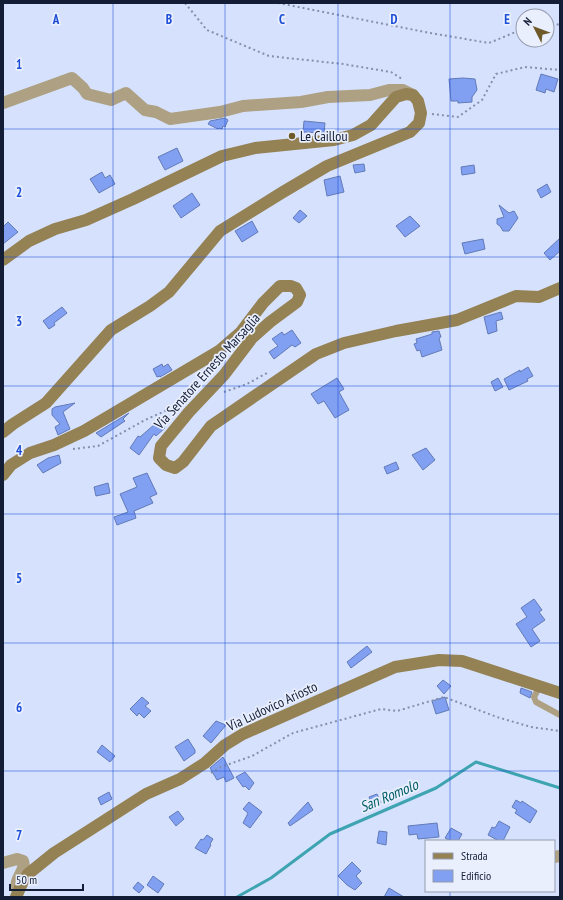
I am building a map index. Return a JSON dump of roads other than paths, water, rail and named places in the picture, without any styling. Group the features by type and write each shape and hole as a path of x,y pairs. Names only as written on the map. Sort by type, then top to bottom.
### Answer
{"street":[{"path":"3,103 72,78 87,94 111,100 126,93 145,110 156,112 170,119 220,112 243,106 301,102 328,97 370,94 389,90 403,90 413,95 418,100 421,113 419,123 410,132 327,166 220,231 169,292 150,306 110,330 46,403 3,432"},
{"path":"3,260 29,241 55,229 86,220 222,156 255,148 334,140 353,135 371,124 396,97 406,94 413,95"},
{"name":"Via Senatore Ernesto Marsaglia","path":"3,475 11,465 30,453 54,445 84,431 218,351 240,332 263,302 280,286 291,286 296,288 300,295 297,302 270,322 252,338 224,375 192,409 161,446 159,458 166,465 175,468 183,462 211,426 316,354 344,343 396,331 457,320 516,296 539,297 560,288"},
{"name":"Via Ludovico Ariosto","path":"17,894 28,874 54,853 146,794 180,779 205,763 225,745 243,734 395,667 438,660 462,661 560,693"},
{"path":"3,863 17,859 23,861 24,864 15,887 17,894"}],"lane":[{"path":"540,686 534,697 536,702 560,715"}],"waterway":[{"name":"San Romolo","path":"237,897 271,878 330,834 436,788 476,762 560,788"}],"place":[{"name":"Le Caillou","path":"292,136"}]}
